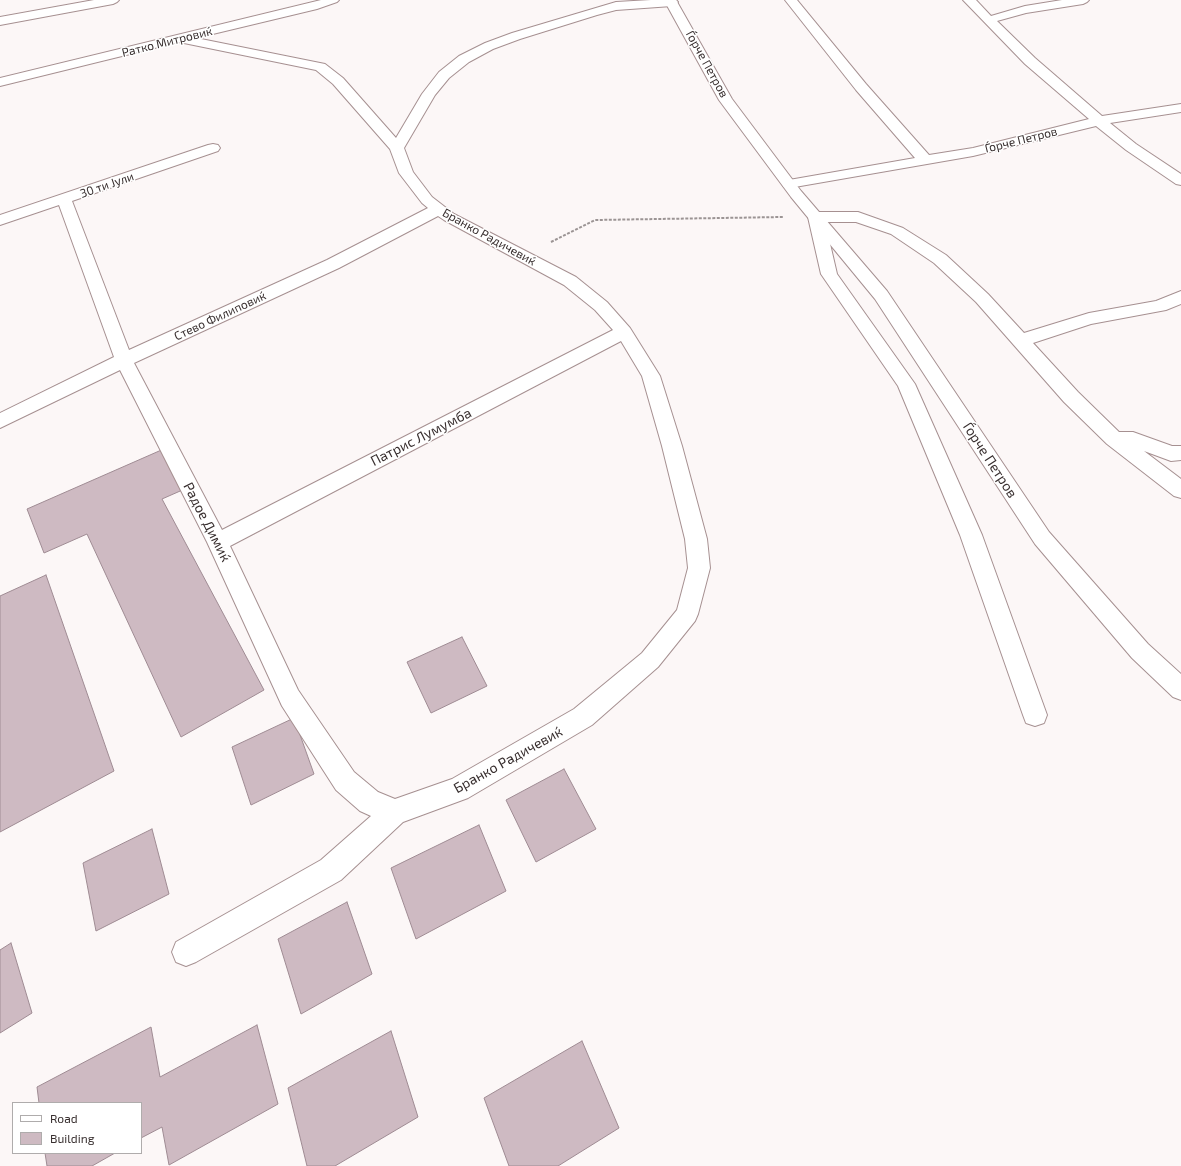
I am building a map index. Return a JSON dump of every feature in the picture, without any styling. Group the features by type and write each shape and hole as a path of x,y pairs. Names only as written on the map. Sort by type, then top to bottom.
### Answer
{"street":[{"path":"0,21 113,0"},
{"name":"Ратко Митровиќ","path":"0,82 181,39 333,0"},
{"path":"791,0 861,87 926,161"},
{"path":"969,0 1030,61 1098,121 1131,147 1181,181"},
{"path":"989,20 1025,10 1083,0"},
{"path":"397,148 429,94 444,75 464,59 490,46 516,36 594,12 616,6 671,1"},
{"name":"Ѓорче Петров","path":"671,1 726,100 816,217 881,295 1042,538 1140,651 1181,689"},
{"name":"Бранко Радичевиќ","path":"181,39 320,67 338,81 397,148 406,173 427,200 449,217 570,281 601,306 624,332 651,376 672,446 696,539 699,568 687,614 650,660 583,717 459,789 395,812 331,870 186,952"},
{"name":"Ѓорче Петров","path":"790,184 973,152 1098,121 1181,108"},
{"name":"30 ти Јули","path":"0,220 213,148"},
{"name":"Радое Димиќ","path":"64,199 124,360 218,542 290,698 344,781 369,802 395,812"},
{"name":"Стево Филиповиќ","path":"0,421 124,360 333,264 439,209"},
{"path":"1036,716 971,535 906,384 829,274 816,217 858,217 897,231 940,259 982,298 1071,397 1114,439 1181,490"},
{"path":"1020,341 1089,319 1160,306 1181,297"},
{"name":"Патрис Лумумба","path":"218,542 624,332"},
{"path":"1114,439 1133,438 1171,454 1181,453"}],"path":[{"path":"523,256 595,220 816,217"}],"building":[{"path":"166,448 187,488 162,499 264,690 181,737 87,534 44,553 27,509"},
{"path":"46,575 114,771 0,832 0,596"},
{"path":"462,637 487,686 431,713 407,662"},
{"path":"294,718 314,774 251,805 232,747"},
{"path":"564,769 596,829 536,862 506,800"},
{"path":"479,825 506,891 416,939 391,868"},
{"path":"152,829 169,894 96,931 83,863"},
{"path":"347,902 372,974 301,1014 278,939"},
{"path":"11,943 32,1013 0,1033 0,950"},
{"path":"257,1025 278,1104 169,1165 162,1127 142,1137 142,1102 39,1102 37,1087 151,1027 160,1077"},
{"path":"391,1031 418,1117 335,1166 307,1166 288,1088"},
{"path":"582,1041 619,1128 558,1166 509,1166 484,1098"},
{"path":"45,1154 113,1154 92,1166 47,1166"}]}
